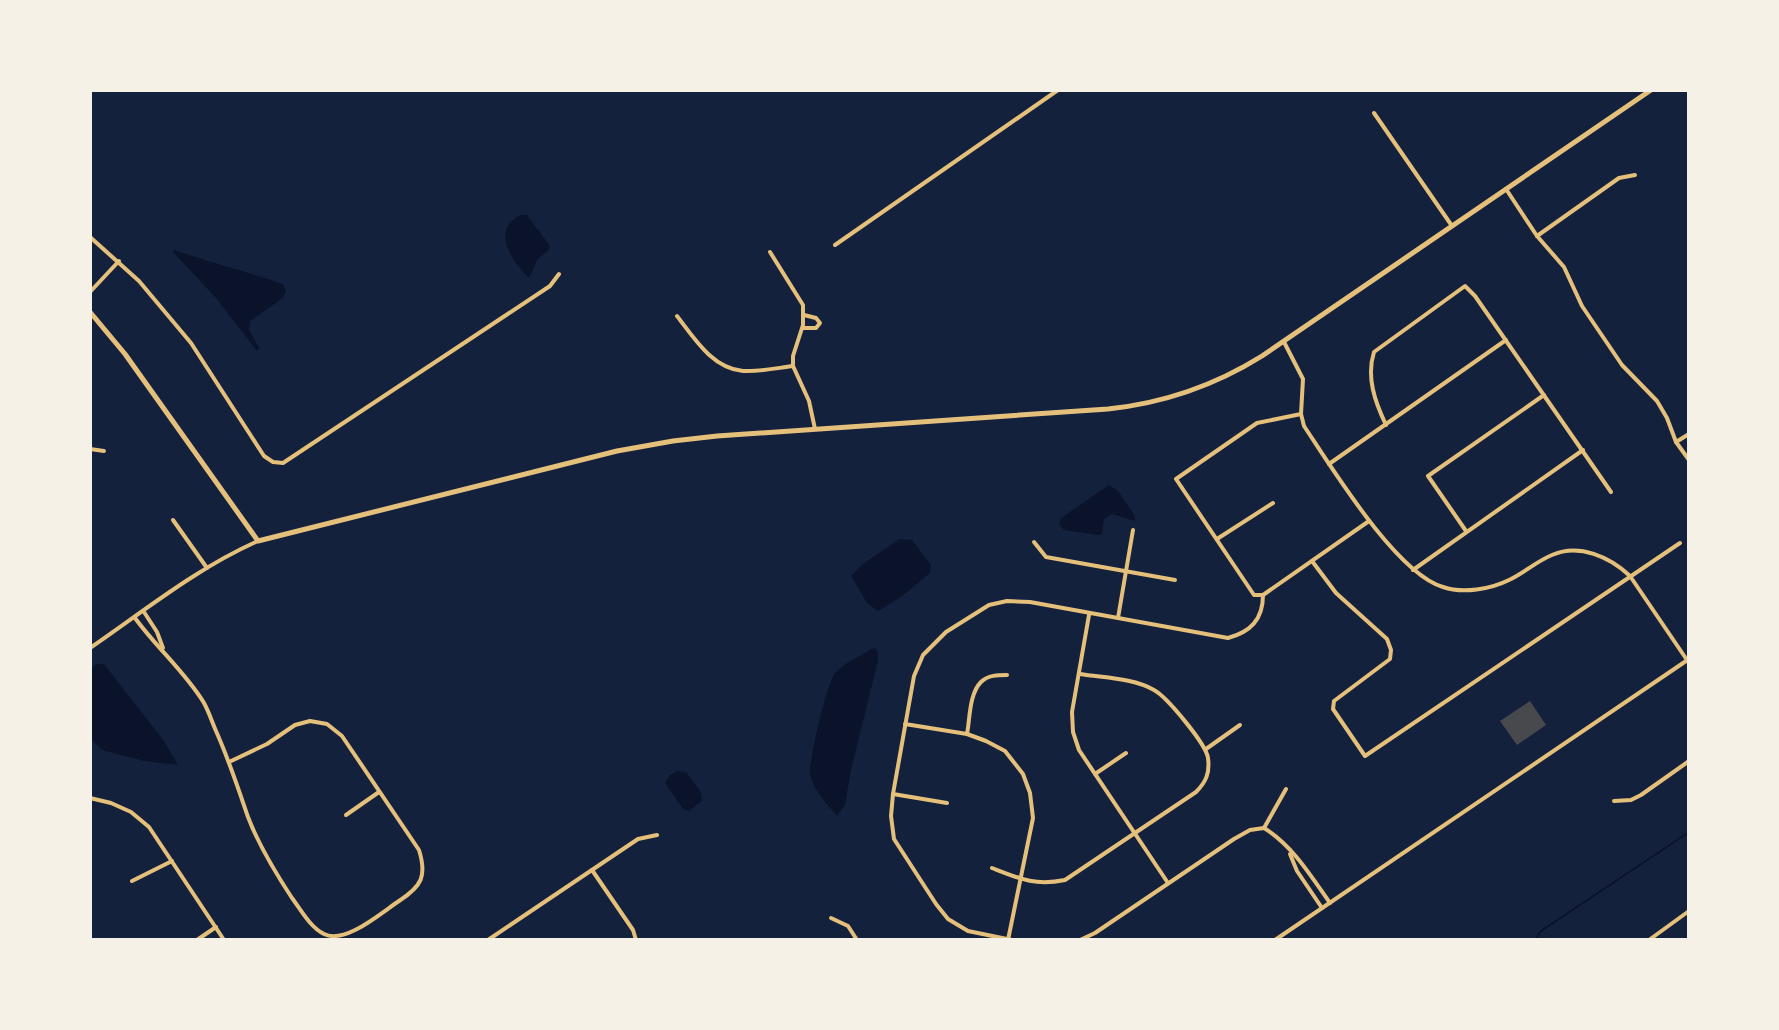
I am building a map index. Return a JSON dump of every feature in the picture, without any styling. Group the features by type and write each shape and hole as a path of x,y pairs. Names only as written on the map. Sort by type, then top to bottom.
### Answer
{"main road":[{"path":"90,312 125,354 258,541 633,448 698,437 1099,410 1151,403 1192,391 1225,378 1283,341 1651,90"}],"street":[{"path":"835,245 1058,90"},
{"path":"1374,113 1452,226"},
{"path":"1537,236 1619,178 1635,175"},
{"path":"1506,189 1537,236 1564,267 1582,306 1622,365 1657,401 1676,442 1689,460"},
{"path":"90,237 139,281 191,343 264,456 273,462 283,463 550,286 559,274"},
{"path":"770,252 801,300 803,328 793,356 793,366 809,401 815,429"},
{"path":"90,292 119,261"},
{"path":"1386,425 1377,406 1371,379 1370,363 1374,352 1465,286 1611,492"},
{"path":"803,328 813,329 819,325 819,320 804,315"},
{"path":"677,316 704,350 721,364 740,371 793,366"},
{"path":"1329,464 1506,340"},
{"path":"1275,940 1688,661 1630,576 1608,559 1586,551 1569,550 1554,554 1509,580 1488,588 1444,588 1413,570 1369,521 1304,426 1301,414 1303,379 1283,341"},
{"path":"1466,531 1428,476 1544,395"},
{"path":"1301,414 1257,423 1176,479 1254,595 1263,595 1369,521"},
{"path":"1676,442 1689,434"},
{"path":"90,449 104,451"},
{"path":"1413,570 1583,450"},
{"path":"1217,539 1273,503"},
{"path":"173,520 207,568"},
{"path":"1118,618 1133,530"},
{"path":"90,648 207,568 258,541"},
{"path":"1034,542 1046,557 1175,580"},
{"path":"1312,561 1336,593 1387,639 1391,650 1390,659 1334,701 1333,709 1365,756 1680,543"},
{"path":"905,724 967,734 986,741 1005,751 1023,774 1030,793 1033,818 1010,940 968,931 948,919 894,839 891,816 893,794 905,724 914,676 923,655 946,632 975,612 1007,601 1030,602 1228,638 1243,634 1259,619 1263,595"},
{"path":"144,612 157,632 164,651"},
{"path":"1089,614 1072,712 1073,732 1079,750 1094,774 1168,883"},
{"path":"135,618 204,703 265,855 308,921 326,935 342,936 409,894 420,882 424,867 419,850 342,736 327,724 310,721 295,725 267,744 229,762"},
{"path":"992,868 1020,879 1047,883 1065,880 1196,792 1206,782 1208,754 1167,699 1137,683 1080,674"},
{"path":"967,734 973,697 981,682 992,676 1007,675"},
{"path":"1205,750 1240,725"},
{"path":"1094,774 1126,753"},
{"path":"1614,801 1631,800 1641,795 1689,761"},
{"path":"1264,828 1286,789"},
{"path":"346,815 379,792"},
{"path":"893,794 947,803"},
{"path":"90,798 131,812 149,827 224,940"},
{"path":"1080,940 1250,830 1264,828 1277,836 1305,867 1330,903"},
{"path":"488,940 638,839 657,835"},
{"path":"1290,852 1297,871 1322,908"},
{"path":"132,881 172,861"},
{"path":"592,870 633,930 636,940"},
{"path":"1649,940 1689,911"},
{"path":"831,918 848,926 857,940"},
{"path":"197,940 216,927"}],"water":[{"path":"520,215 527,215 550,246 538,259 529,278 511,255 505,237 506,229"},
{"path":"173,252 283,284 286,291 283,298 250,321 249,329 259,348 257,351 216,298"},
{"path":"1109,485 1118,491 1135,516 1135,521 1112,514 1104,519 1102,534 1064,530 1059,524 1061,518"},
{"path":"899,539 912,540 931,565 930,573 878,611 867,603 851,576"},
{"path":"875,648 878,661 845,805 837,816 818,792 810,775 815,740 827,691 835,673"},
{"path":"104,664 164,741 178,765 144,761 102,750 90,738 90,669"},
{"path":"677,771 686,772 701,792 702,801 689,811 683,809 665,783"}],"building":[{"path":"1530,701 1546,725 1517,745 1500,721"}],"waterway":[{"path":"1537,937 1541,931 1689,832"}]}
